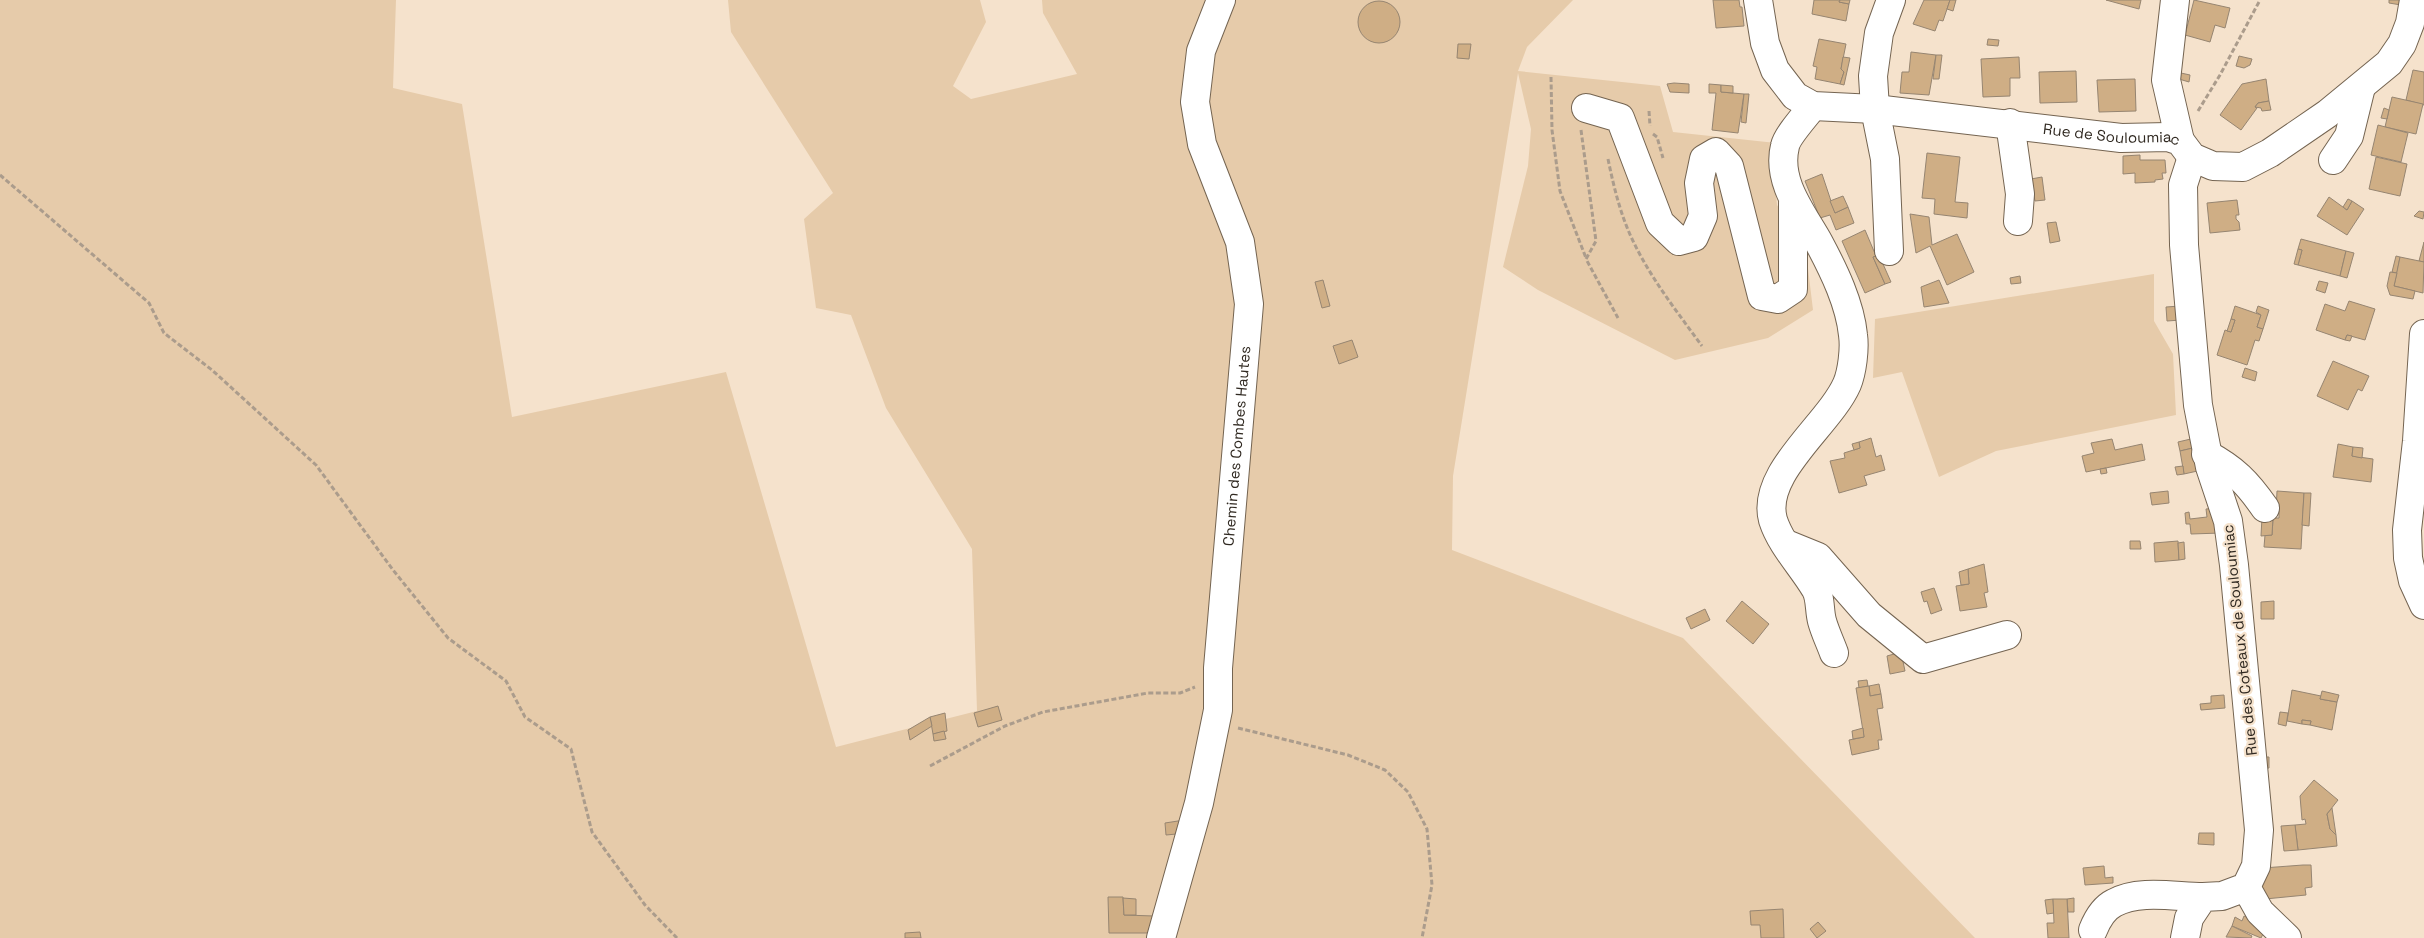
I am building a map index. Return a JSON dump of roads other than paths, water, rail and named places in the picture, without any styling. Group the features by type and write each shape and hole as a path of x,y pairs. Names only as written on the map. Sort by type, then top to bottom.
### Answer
{"street":[{"name":"Chemin des Combes Hautes","path":"1162,938 1199,804 1218,710 1218,668 1249,304 1240,242 1202,144 1195,102 1201,51 1221,0"},
{"path":"1586,108 1620,118 1660,223 1679,241 1694,237 1703,216 1699,183 1704,160 1716,152 1729,166 1762,296 1778,299 1793,288 1793,202 1784,169 1785,144 1813,106 1795,96 1775,70 1764,43 1758,0"},
{"path":"1889,251 1885,159 1875,109 1873,76 1878,42 1891,0"},
{"path":"2175,0 2166,80 2186,149"},
{"name":"Rue de Souloumiac","path":"1813,106 1875,109 2121,138 2168,137 2213,166 2243,167 2270,153 2328,114 2389,63 2402,44 2410,23 2414,0"},
{"path":"2333,160 2349,136 2361,87"},
{"path":"2010,124 2020,194 2018,221"},
{"name":"Rue des Coteaux de Souloumiac","path":"2186,149 2183,186 2184,245 2198,405 2206,454 2228,521 2234,565 2259,830 2256,866 2246,887"},
{"path":"1793,202 1819,244 1841,288 1853,336 1848,383 1832,409 1785,468 1773,493 1773,519 1786,544 1817,590 1822,620 1834,653"},
{"path":"2424,334 2417,441 2407,530 2413,581 2424,605"},
{"path":"2206,454 2228,465 2248,483 2265,508"},
{"path":"1786,544 1818,557 1869,614 1923,659 2007,635"},
{"path":"2092,930 2098,919 2113,903 2121,900 2138,896 2222,896 2246,887 2260,912 2287,938"},
{"path":"2185,938 2189,918 2203,897"}]}
